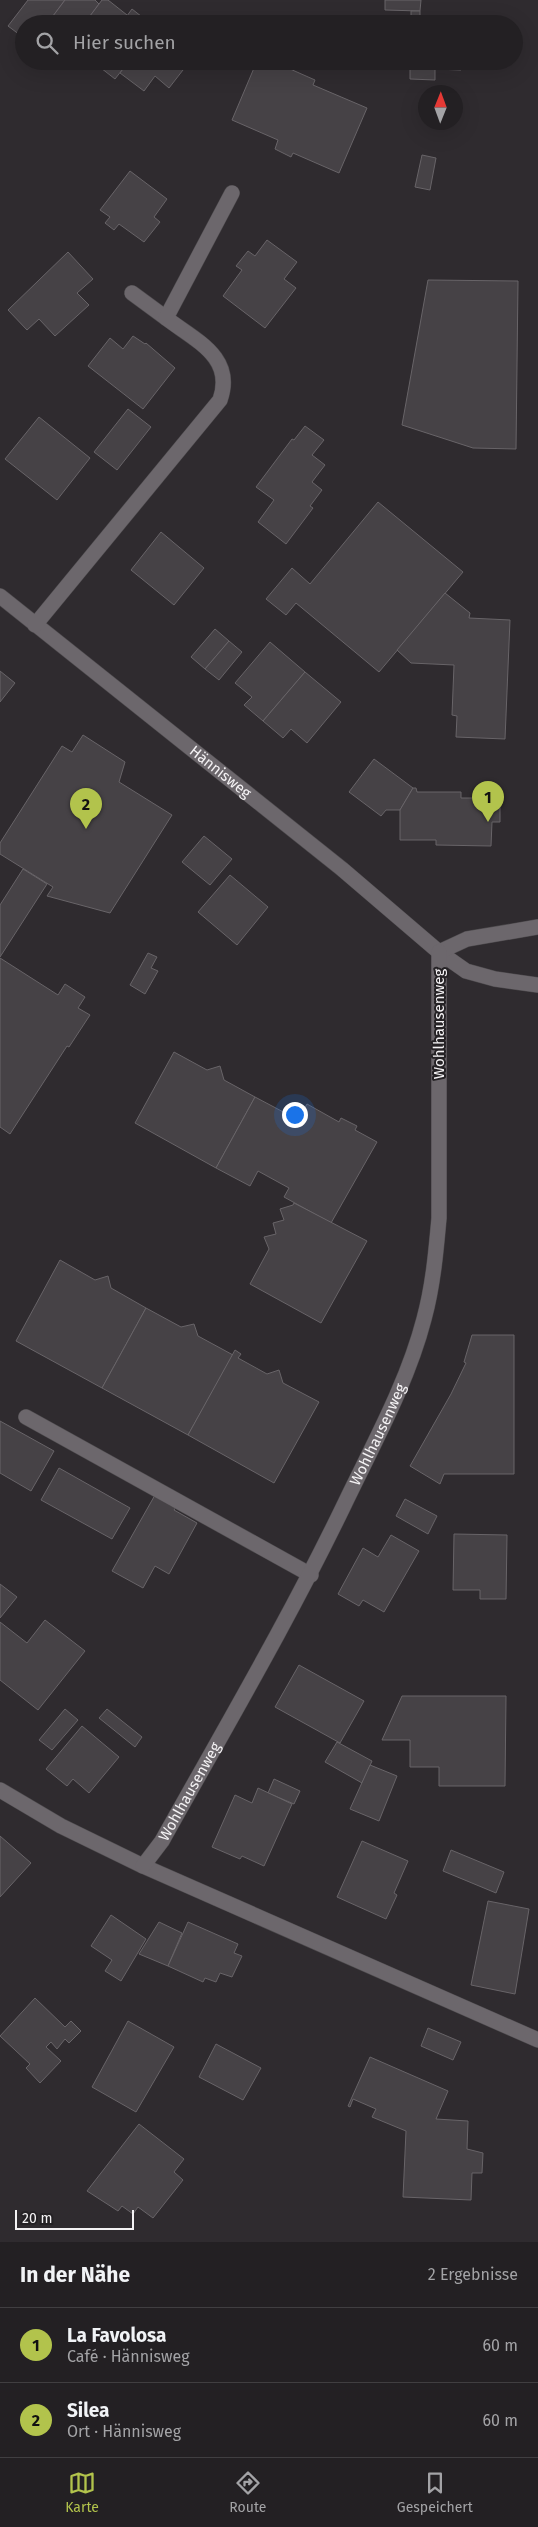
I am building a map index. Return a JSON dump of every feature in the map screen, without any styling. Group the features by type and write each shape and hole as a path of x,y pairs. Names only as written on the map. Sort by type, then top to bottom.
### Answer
{"street":[{"path":"166,318 232,193"},
{"path":"35,625 220,400 225,387 224,372 219,360 132,293"},
{"name":"Hännisweg","path":"0,596 342,869 439,952 466,971 495,979 538,985"},
{"path":"439,952 467,939 538,927"},
{"name":"Wohlhausenweg","path":"143,1866 162,1841 311,1575 377,1438 412,1355 430,1293 439,1218 439,952"},
{"path":"26,1417 311,1575"},
{"path":"0,1790 61,1826 143,1866 538,2040"}],"building":[{"path":"28,0 65,0 54,15 16,15"},
{"path":"65,0 95,0 99,4 91,15 54,15"},
{"path":"102,0 108,0 127,15 91,15"},
{"path":"385,0 421,0 420,11 385,10"},
{"path":"132,9 140,15 128,15"},
{"path":"411,11 420,11 420,15 411,15"},
{"path":"15,17 15,31 8,26"},
{"path":"104,70 122,70 115,79"},
{"path":"122,70 183,70 169,88 155,76 144,91 120,73"},
{"path":"253,70 292,70 315,80 313,85 367,108 339,173 293,153 291,157 275,149 278,140 232,120"},
{"path":"410,70 435,70 435,80 410,79"},
{"path":"422,155 436,158 430,190 415,187"},
{"path":"130,171 167,199 154,217 160,222 144,242 119,224 114,230 105,223 110,217 100,210"},
{"path":"267,240 297,262 284,279 296,288 265,328 223,296 242,270 236,266 248,251 255,256"},
{"path":"68,252 93,279 77,293 89,305 55,336 39,319 27,330 8,310"},
{"path":"428,280 518,281 516,449 473,448 402,425"},
{"path":"133,336 146,343 175,368 143,409 88,366 110,338 123,349"},
{"path":"128,409 151,427 117,470 94,452"},
{"path":"39,417 90,458 57,500 5,459"},
{"path":"305,426 324,440 312,455 325,465 312,482 322,490 310,506 313,508 286,544 258,522 274,500 256,487 292,439 294,440"},
{"path":"378,502 463,572 379,672 296,603 286,615 266,599 292,568 310,584"},
{"path":"161,532 204,568 174,605 131,570"},
{"path":"445,593 470,613 469,618 510,620 505,739 456,737 457,716 452,715 454,665 411,663 397,650"},
{"path":"215,629 229,641 205,669 191,657"},
{"path":"229,641 242,652 219,680 205,669"},
{"path":"270,642 305,672 263,721 244,705 252,697 235,683"},
{"path":"0,671 15,683 0,702"},
{"path":"305,672 341,702 307,743 291,729 283,738 263,721"},
{"path":"83,735 125,762 119,782 172,815 110,913 47,896 53,887 0,854 0,843 62,746 72,752"},
{"path":"374,759 413,788 400,810 386,810 381,816 349,792"},
{"path":"413,788 416,788 417,792 461,792 461,798 500,798 500,822 492,822 491,846 436,845 436,840 400,840 400,810"},
{"path":"204,836 232,859 210,885 182,862"},
{"path":"23,869 47,884 0,957 0,905"},
{"path":"230,875 268,907 237,945 198,912"},
{"path":"148,953 157,957 151,968 158,971 145,994 130,985"},
{"path":"0,958 58,995 65,984 85,997 78,1008 90,1015 69,1047 67,1046 10,1134 0,1127"},
{"path":"174,1052 207,1070 220,1066 224,1080 255,1097 216,1168 135,1123"},
{"path":"255,1097 289,1115 285,1123 294,1127 307,1104 339,1122 341,1118 357,1126 355,1130 377,1142 331,1223 284,1197 289,1188 258,1171 250,1186 216,1168"},
{"path":"294,1203 367,1241 321,1323 250,1284 269,1249 264,1237 276,1234 273,1223 284,1220 280,1209"},
{"path":"60,1260 95,1280 108,1276 111,1288 146,1308 102,1388 16,1341"},
{"path":"146,1308 181,1327 194,1324 198,1336 233,1355 188,1435 102,1388"},
{"path":"472,1335 514,1335 514,1474 444,1474 440,1484 410,1466 451,1394 466,1363 464,1362"},
{"path":"235,1350 241,1354 238,1358 267,1374 279,1370 283,1383 319,1402 274,1483 188,1435"},
{"path":"0,1421 54,1451 31,1491 0,1473"},
{"path":"59,1468 130,1508 112,1539 41,1500"},
{"path":"155,1495 176,1507 174,1510 197,1523 169,1574 155,1566 143,1588 112,1571"},
{"path":"405,1499 437,1516 428,1534 396,1516"},
{"path":"454,1534 507,1535 506,1599 480,1599 480,1590 453,1590"},
{"path":"391,1535 419,1551 384,1612 363,1600 359,1606 338,1594 363,1548 378,1557"},
{"path":"0,1584 17,1597 0,1618"},
{"path":"45,1620 85,1651 38,1710 0,1680 0,1622 27,1643"},
{"path":"299,1665 364,1701 340,1743 275,1707"},
{"path":"402,1696 506,1696 505,1786 439,1786 439,1767 410,1767 410,1740 382,1740"},
{"path":"65,1709 78,1720 52,1750 39,1740"},
{"path":"107,1709 142,1737 135,1747 99,1718"},
{"path":"82,1726 119,1757 89,1793 73,1779 67,1786 46,1769"},
{"path":"337,1742 372,1761 362,1783 325,1762"},
{"path":"370,1765 397,1776 379,1821 350,1809"},
{"path":"274,1779 300,1791 294,1804 268,1793"},
{"path":"258,1788 292,1804 264,1866 242,1856 240,1859 212,1847 235,1795 252,1803"},
{"path":"0,1836 31,1863 0,1897"},
{"path":"362,1841 408,1861 394,1893 397,1895 386,1919 337,1897"},
{"path":"451,1850 504,1872 496,1893 443,1871"},
{"path":"488,1901 529,1909 515,1994 471,1985"},
{"path":"111,1915 146,1939 121,1981 105,1971 112,1960 91,1946"},
{"path":"159,1922 182,1933 168,1966 139,1954"},
{"path":"188,1922 238,1944 234,1953 242,1956 232,1977 220,1973 216,1982 205,1978 203,1982 168,1966"},
{"path":"35,1998 65,2027 71,2021 81,2031 69,2043 65,2039 57,2049 51,2042 46,2047 61,2061 40,2083 26,2068 30,2064 0,2036"},
{"path":"128,2021 174,2047 136,2112 92,2087"},
{"path":"428,2028 461,2042 453,2060 421,2046"},
{"path":"216,2044 261,2068 243,2100 199,2077"},
{"path":"370,2057 448,2091 436,2119 468,2121 467,2149 483,2153 482,2173 472,2173 471,2200 403,2197 406,2131 372,2117 376,2109 353,2099 350,2107 348,2106"},
{"path":"139,2124 184,2159 174,2172 183,2180 153,2218 138,2207 133,2214 122,2206 118,2211 87,2191"}],"place":[{"name":"La Favolosa","path":"488,822"},
{"name":"Silea","path":"86,829"}]}
